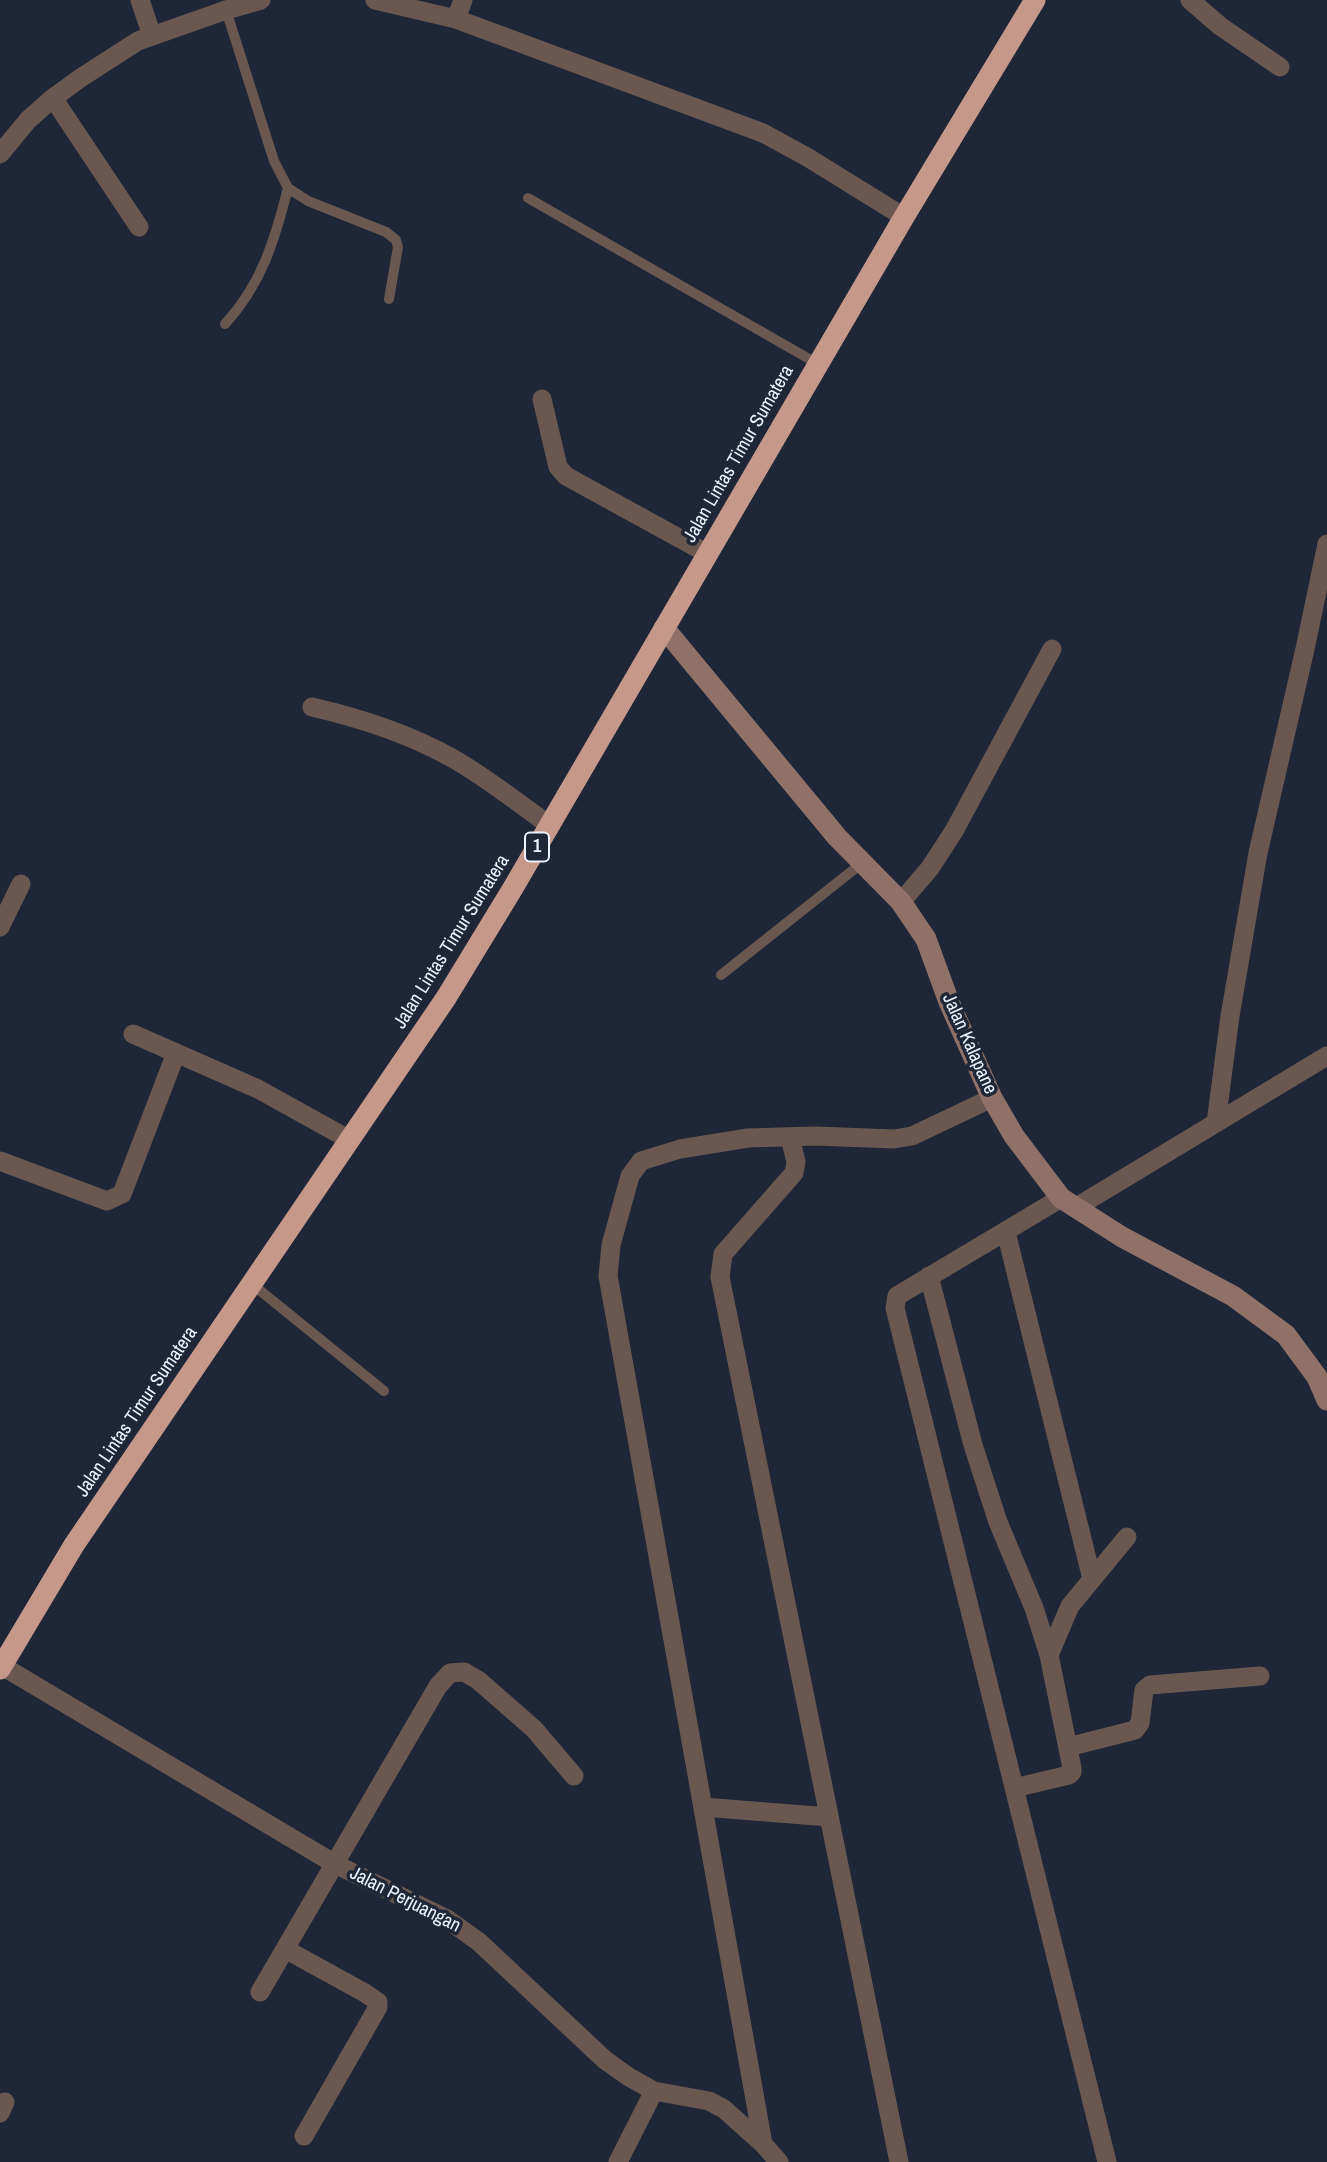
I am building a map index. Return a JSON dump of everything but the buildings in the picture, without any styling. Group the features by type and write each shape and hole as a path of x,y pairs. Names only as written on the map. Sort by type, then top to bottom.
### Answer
{"highway":[{"name":"Jalan Lintas Timur Sumatera","path":"1,1667 74,1545 446,998 550,825 904,217 1035,0"}],"street":[{"path":"141,0 152,36"},
{"path":"0,155 28,120 53,98 127,48 152,36 261,0"},
{"path":"375,0 459,9 762,133 807,157 904,217"},
{"path":"1190,0 1220,26 1280,67"},
{"path":"53,98 139,227"},
{"path":"542,399 558,467 566,476 708,554"},
{"path":"1216,1123 1230,1016 1258,853 1327,544"},
{"name":"Jalan Kalapane","path":"664,628 837,837 901,902 926,939 949,1002 992,1098 1014,1136 1068,1203 1122,1237 1233,1296 1286,1335 1322,1375 1327,1400"},
{"path":"901,902 930,868 954,831 1052,649"},
{"path":"312,707 404,735 453,759 550,825"},
{"path":"0,927 21,884"},
{"path":"134,1034 258,1089 350,1140"},
{"path":"0,1161 107,1201 122,1194 176,1053"},
{"path":"1107,2162 895,1308 897,1296 1006,1231 1068,1203 1216,1123 1327,1056"},
{"path":"764,2144 608,1276 611,1245 630,1176 641,1161 680,1149 748,1138 894,1139 912,1136 992,1098"},
{"path":"790,1137 796,1162 794,1173 723,1254 720,1277 899,2162"},
{"path":"1006,1231 1092,1579"},
{"path":"929,1276 974,1445 998,1522 1034,1608 1049,1655 1068,1747 1072,1772 1014,1788"},
{"path":"1049,1655 1070,1606 1127,1537"},
{"name":"Jalan Perjuangan","path":"1,1667 335,1864 463,1929 605,2060 654,2091 709,2101 724,2109 764,2144 779,2162"},
{"path":"260,1993 438,1686 450,1673 464,1672 478,1680 534,1729 574,1776"},
{"path":"1068,1747 1135,1730 1140,1723 1144,1690 1150,1685 1260,1676"},
{"path":"703,1807 830,1817"},
{"path":"285,1949 378,2002 378,2007 304,2136"},
{"path":"618,2162 654,2091"}],"lane":[{"path":"226,10 274,161 288,188 308,201 386,232 396,240 398,247 389,299"},
{"path":"225,324 240,307 267,260 288,188"},
{"path":"528,198 818,364"},
{"path":"721,975 862,863"},
{"path":"252,1284 384,1391"}]}
